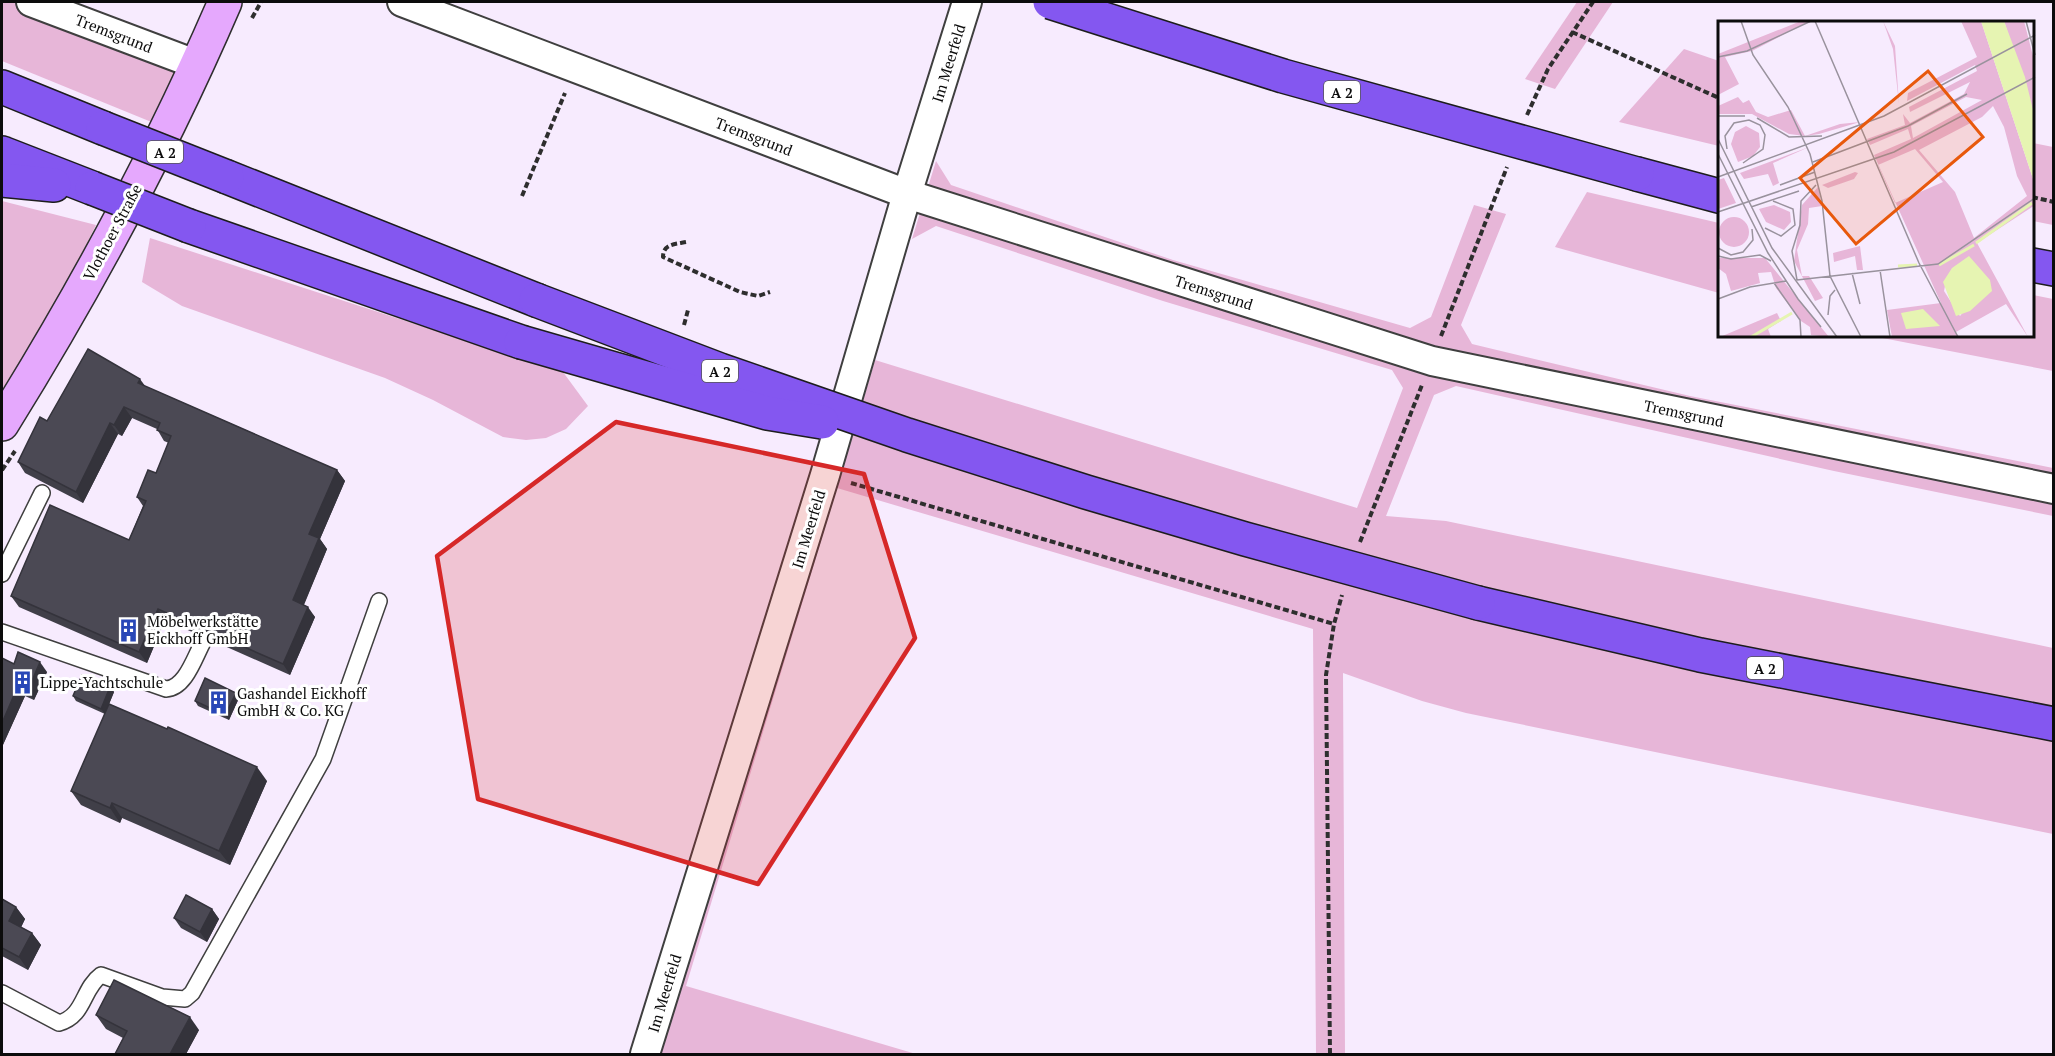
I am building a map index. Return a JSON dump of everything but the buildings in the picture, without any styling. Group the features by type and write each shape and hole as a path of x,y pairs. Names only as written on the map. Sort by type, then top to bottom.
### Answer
{"highway":[{"name":"A 2","path":"1050,2 1283,76 1718,196"},
{"name":"A 2","path":"2,87 536,300 720,370 907,435 1086,492 1233,536 1478,603 1700,655 2054,724"},
{"path":"2,153 189,226 521,342 767,413 907,435"},
{"path":"2,180 92,188"},
{"path":"2034,266 2054,269"}],"main road":[{"name":"Vlothoer Straße","path":"2,424 111,238 198,65 225,2"}],"street":[{"name":"Tremsgrund","path":"31,2 198,65"},
{"name":"Tremsgrund","path":"402,2 907,194 1432,361 2054,489"},
{"name":"Im Meerfeld","path":"645,1054 825,475 907,194 967,2"}],"lane":[{"path":"2,574 42,493"},
{"path":"2,993 59,1023 76,1014 94,980 101,975 162,997 185,999 192,993 323,759 379,601"},
{"path":"2,632 166,689 173,688 180,683 202,644"}],"path":[{"path":"1524,122 1548,69 1593,2"},
{"path":"1572,32 1718,98"},
{"path":"522,196 576,68"},
{"path":"1359,543 1508,164"},
{"path":"2034,197 2054,202"},
{"path":"686,242 667,247 663,251 663,257 740,292 758,296 770,292"},
{"path":"825,475 1334,624"},
{"path":"1330,1054 1326,675 1334,624 1344,585"}],"highlighted area":[{"path":"616,422 864,474 915,638 758,884 478,799 437,556"}],"shaded area":[{"path":"2,2 13,2 202,75 171,130 2,61"},
{"path":"1577,2 1613,2 1555,89 1525,79"},
{"path":"1684,49 1718,61 1718,146 1619,122"},
{"path":"2034,143 2053,147 2053,225 2034,221"},
{"path":"936,161 951,185 1173,260 1410,328 1431,317 1474,205 1506,214 1461,325 1472,344 1690,396 2053,468 2053,516 1834,471 1456,386 1434,395 1386,516 1446,521 2053,648 2053,834 1466,713 1422,701 1343,673 1345,1054 1316,1054 1313,629 837,488 686,986 916,1054 633,1054 809,478 837,487 875,360 1357,508 1403,388 1392,370 1163,301 936,226 912,239"},
{"path":"1587,192 1718,223 1718,293 1555,247"},
{"path":"2,201 96,225 70,278 2,396"},
{"path":"150,238 563,372 588,406 566,429 546,438 526,440 503,437 385,378 182,306 142,282"},
{"path":"2034,295 2053,299 2053,371 1882,338 2034,338"}],"place":[{"name":"Möbelwerkstätte Eickhoff GmbH","path":"129,630"},
{"name":"Lippe-Yachtschule","path":"22,682"},
{"name":"Gashandel Eickhoff GmbH & Co. KG","path":"219,702"}]}
